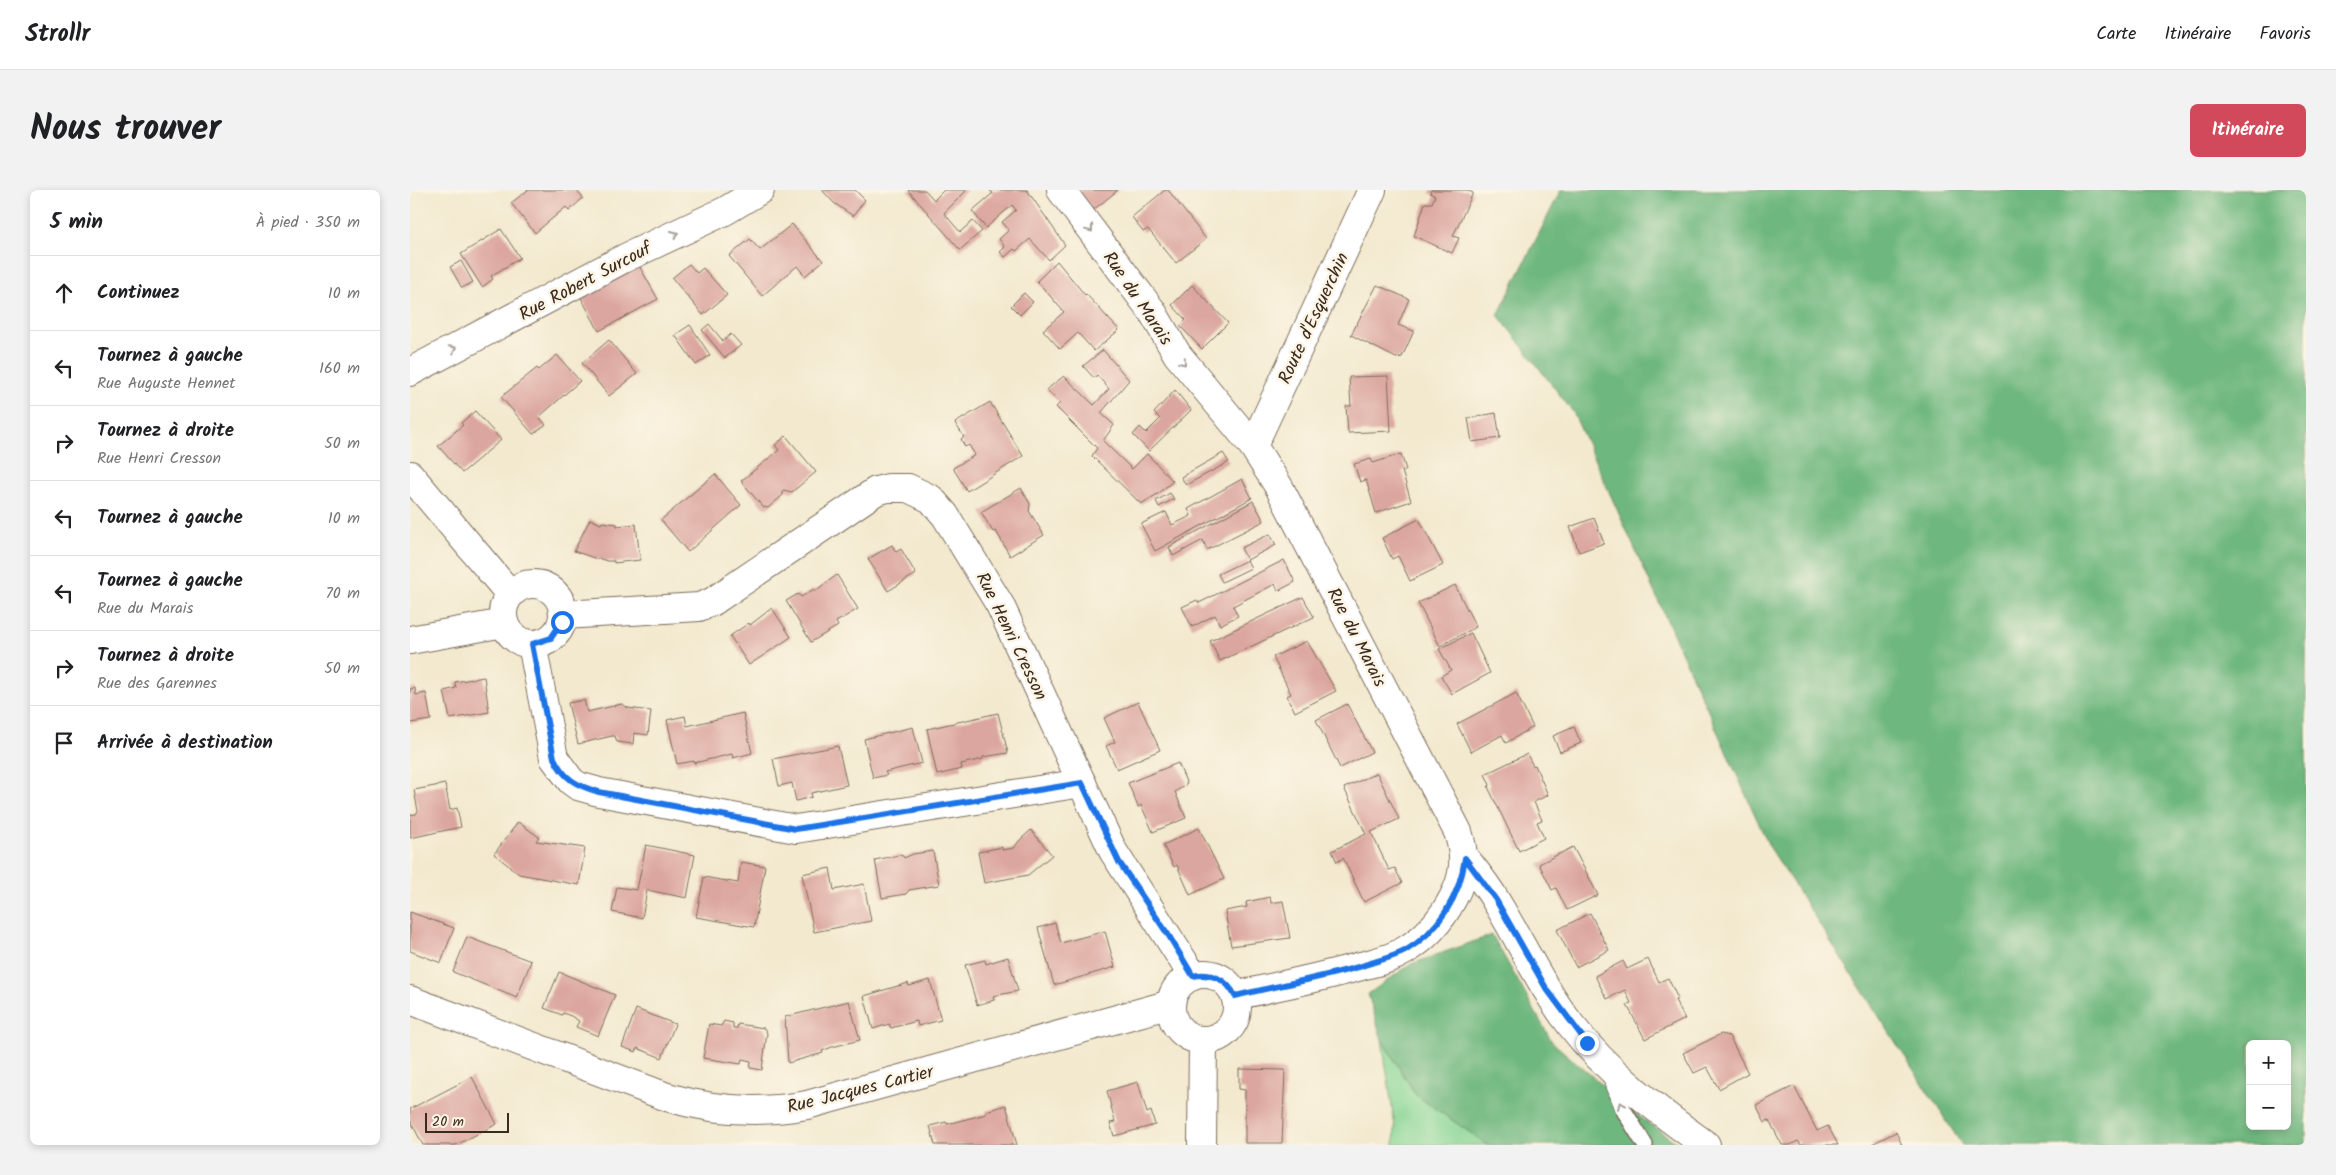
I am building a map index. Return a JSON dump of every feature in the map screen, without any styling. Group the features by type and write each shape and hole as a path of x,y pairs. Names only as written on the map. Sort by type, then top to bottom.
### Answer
{"street":[{"name":"Rue Robert Surcouf","path":"410,372 625,258 725,211 760,190"},
{"name":"Rue du Marais","path":"1061,190 1152,311 1177,354 1253,446 1279,487 1458,832 1465,858 1459,888 1443,916 1418,941 1405,950 1391,957 1331,975 1235,996"},
{"name":"Route d'Esquerchin","path":"1253,446 1372,190"},
{"path":"410,475 510,594"},
{"name":"Rue Henri Cresson","path":"563,614 699,607 712,602 876,491 888,488 908,488 932,499 939,506 990,586 1119,862 1169,936 1193,976"},
{"path":"526,585 545,586 557,596 563,614 560,626 554,636 540,643 532,644 515,638 504,623 503,608 510,594 526,585"},
{"path":"410,640 504,623"},
{"path":"532,644 554,758 571,781 578,786 599,792 796,829 1082,783"},
{"path":"1465,858 1496,900 1551,996 1570,1024 1605,1061 1659,1110 1706,1145"},
{"path":"1207,974 1221,979 1232,989 1235,996 1237,1011 1231,1026 1220,1036 1203,1040 1188,1036 1181,1030 1172,1015 1172,998 1180,985 1193,976 1207,974"},
{"name":"Rue Jacques Cartier","path":"410,1000 667,1098 706,1108 742,1111 787,1109 808,1105 1172,1004"},
{"path":"1202,1145 1203,1040"}],"lane":[{"path":"1605,1061 1623,1109 1645,1145"}],"green space":[{"path":"1561,190 2306,190 2306,1145 1962,1145 1769,846 1573,412 1498,315"},
{"path":"1492,935 1552,1042 1640,1117 1680,1145 1488,1145 1416,1095 1382,1040 1368,994 1411,964"},
{"path":"1382,1040 1416,1095 1488,1145 1394,1145 1395,1127"}],"building":[{"path":"528,190 576,190 583,198 569,211 566,207 535,233 511,203"},
{"path":"822,190 855,190 865,200 853,216 834,203"},
{"path":"908,190 925,190 934,200 944,190 967,190 944,213 960,232 973,221 982,231 960,250"},
{"path":"989,190 1027,190 1065,245 1049,260 1030,239 1016,251 1014,249 1005,257 1000,252 1005,247 999,239 1009,230 1002,222 1016,210 1012,205 986,228 972,211 993,193"},
{"path":"1078,190 1118,190 1092,211"},
{"path":"1165,190 1168,190 1206,239 1176,263 1148,229 1143,232 1132,217"},
{"path":"1431,190 1467,190 1473,193 1453,236 1459,238 1452,253 1414,236 1425,203 1432,203 1435,196 1430,193"},
{"path":"792,224 823,261 805,276 797,266 762,296 729,256 750,239 760,250"},
{"path":"501,229 520,258 491,276 493,279 482,287 461,254"},
{"path":"461,261 473,282 462,288 450,267"},
{"path":"1057,261 1085,295 1119,330 1094,351 1078,333 1060,349 1043,330 1064,312 1037,281"},
{"path":"637,262 658,299 599,331 579,294"},
{"path":"689,264 697,273 703,268 727,295 703,315 672,278"},
{"path":"1192,285 1228,323 1202,349 1180,326 1186,320 1172,305"},
{"path":"1377,285 1409,299 1398,325 1414,331 1402,357 1396,358 1351,335"},
{"path":"1024,293 1033,302 1020,315 1011,306"},
{"path":"709,324 723,341 731,334 741,345 725,358 702,330"},
{"path":"690,325 710,355 696,365 675,335"},
{"path":"609,340 637,374 609,396 582,363"},
{"path":"1103,350 1129,380 1101,413 1114,425 1103,441 1132,469 1147,454 1173,481 1159,493 1141,504 1092,456 1097,448 1056,407 1060,403 1046,390 1064,376 1094,405 1109,389 1097,375 1094,378 1083,366"},
{"path":"557,355 580,381 539,417 546,425 533,434 501,397 537,368 539,370"},
{"path":"1388,376 1391,431 1348,433 1346,406 1351,406 1349,377"},
{"path":"1175,390 1191,410 1149,451 1133,435 1140,427 1146,433 1160,419 1154,413"},
{"path":"990,402 1023,456 967,491 953,468 975,455 969,445 965,447 961,439 964,437 955,423"},
{"path":"475,411 501,440 462,473 438,446 463,425 461,423"},
{"path":"1496,413 1500,438 1472,442 1468,418"},
{"path":"786,436 816,472 792,492 783,490 783,495 768,508 763,507 741,481 779,450 775,445"},
{"path":"1223,453 1229,462 1186,485 1181,477"},
{"path":"1401,454 1406,470 1402,471 1411,501 1376,513 1366,480 1360,482 1354,464 1371,459 1373,463"},
{"path":"715,474 741,505 688,552 661,520"},
{"path":"1242,479 1252,498 1155,551 1141,524 1166,512 1172,525 1191,516 1188,509"},
{"path":"1021,488 1030,504 1029,511 1044,535 1010,556 996,531 993,532 981,512"},
{"path":"1170,493 1174,499 1159,507 1156,501"},
{"path":"1253,501 1264,521 1207,550 1203,540 1173,556 1169,547"},
{"path":"1594,518 1604,543 1579,552 1570,527"},
{"path":"590,519 601,524 602,522 617,524 617,526 636,524 640,560 614,563 614,561 597,559 574,551"},
{"path":"1419,519 1443,565 1410,581 1398,556 1392,559 1382,538"},
{"path":"1270,534 1276,545 1247,560 1241,548"},
{"path":"892,545 896,552 901,549 916,574 888,591 868,559"},
{"path":"1247,560 1251,568 1222,582 1218,574"},
{"path":"1284,560 1295,582 1278,591 1275,584 1233,606 1238,616 1220,625 1215,615 1192,627 1182,607 1197,600 1199,603"},
{"path":"837,575 858,609 836,622 838,626 811,642 786,601 798,594 801,597 814,589 815,591"},
{"path":"1455,585 1476,627 1440,646 1418,603"},
{"path":"1303,597 1314,617 1220,661 1210,641"},
{"path":"772,608 791,637 749,665 730,636 749,623 750,625"},
{"path":"1471,633 1490,673 1452,694 1441,676 1451,670 1439,649"},
{"path":"1307,641 1336,691 1295,712 1287,696 1291,694 1273,657"},
{"path":"484,677 489,712 450,719 444,691 456,688 455,682"},
{"path":"415,688 416,695 426,693 431,720 410,723 410,689"},
{"path":"1516,693 1533,727 1506,743 1502,735 1471,752 1457,724"},
{"path":"584,700 587,712 622,704 628,708 651,711 648,735 634,733 633,744 617,742 615,736 612,736 578,744 568,703"},
{"path":"1138,702 1160,750 1117,769 1106,746 1115,742 1104,718"},
{"path":"1347,704 1372,752 1340,768 1316,720"},
{"path":"743,713 752,753 733,758 732,754 694,763 694,761 677,764 667,720 685,716 687,726"},
{"path":"998,713 1008,753 983,757 983,759 961,764 962,769 937,775 927,729"},
{"path":"913,727 922,763 885,772 887,775 873,778 864,739"},
{"path":"1574,727 1581,743 1560,752 1553,736"},
{"path":"838,746 847,785 811,793 812,797 796,801 792,783 779,786 773,759"},
{"path":"1527,754 1533,766 1535,765 1548,795 1534,802 1542,820 1537,822 1544,838 1519,851 1488,787 1490,785 1485,774"},
{"path":"1178,763 1187,784 1175,792 1186,818 1153,832 1141,805 1138,807 1128,783"},
{"path":"1377,773 1399,819 1371,832 1389,870 1395,868 1402,883 1364,902 1343,858 1337,862 1332,851 1366,834 1344,788"},
{"path":"445,784 450,810 457,808 461,827 410,838 410,815 416,814 418,811 414,790"},
{"path":"518,822 539,837 536,841 585,848 579,885 519,874 494,854"},
{"path":"1199,828 1224,879 1190,895 1177,865 1174,867 1163,845"},
{"path":"1031,830 1052,855 1028,875 984,883 978,852 1002,847 1002,850 1014,848"},
{"path":"646,845 695,855 687,898 647,890 642,918 612,912 617,887 637,890"},
{"path":"1573,847 1598,895 1567,910 1556,888 1552,890 1539,864"},
{"path":"933,851 939,885 909,890 906,894 882,898 875,860 899,855 904,858 913,854"},
{"path":"741,862 765,866 754,927 696,917 704,877 738,883"},
{"path":"830,868 834,890 864,884 871,921 814,932 802,874"},
{"path":"1270,897 1271,903 1283,901 1290,938 1231,946 1225,911 1247,907 1246,902"},
{"path":"410,912 454,928 441,963 410,951"},
{"path":"1590,913 1609,950 1576,967 1557,930"},
{"path":"1055,923 1061,943 1105,931 1115,967 1054,985 1038,928"},
{"path":"467,937 531,961 517,998 453,972"},
{"path":"1008,957 1018,991 993,996 994,1000 977,1005 965,965 985,960 986,964"},
{"path":"1648,959 1659,982 1668,978 1678,999 1675,1000 1685,1019 1645,1039 1627,1005 1631,1003 1625,990 1607,999 1595,976 1623,961 1627,969"},
{"path":"559,972 615,995 598,1036 576,1027 579,1021 571,1016 563,1013 562,1015 544,1008"},
{"path":"930,980 941,1020 918,1026 917,1021 891,1028 889,1024 873,1029 864,996 908,983 909,986"},
{"path":"849,1001 860,1040 832,1047 822,1051 823,1053 788,1063 785,1017"},
{"path":"636,1009 675,1024 662,1058 637,1048 636,1052 622,1047"},
{"path":"724,1021 733,1023 733,1028 737,1028 738,1024 764,1028 767,1033 762,1070 750,1068 751,1061 742,1059 741,1064 703,1058 709,1024 721,1026"},
{"path":"1721,1034 1729,1036 1748,1073 1719,1089 1707,1067 1694,1073 1683,1053"},
{"path":"1239,1069 1285,1070 1282,1143 1245,1143 1245,1090 1239,1089"},
{"path":"472,1077 497,1124 456,1145 423,1145 410,1120 410,1109"},
{"path":"1138,1082 1147,1113 1151,1111 1155,1125 1114,1136 1110,1123 1115,1122 1107,1091"},
{"path":"1794,1086 1817,1131 1828,1126 1838,1145 1801,1145 1798,1141 1790,1145 1782,1145 1769,1120 1765,1122 1756,1105"},
{"path":"1006,1105 1017,1145 935,1145 930,1126 946,1122 947,1124 986,1114 986,1111"},
{"path":"1896,1132 1902,1145 1870,1145"}],"route":[{"path":"562,622 551,638 532,644 551,749 558,766 578,786 599,792 782,828 796,829 1082,783 1119,862 1169,936 1193,976 1207,974 1221,979 1232,989 1235,996 1331,975 1391,957 1405,950 1432,929 1443,916 1459,888 1465,858 1496,900 1546,988 1570,1024 1587,1043"}]}
